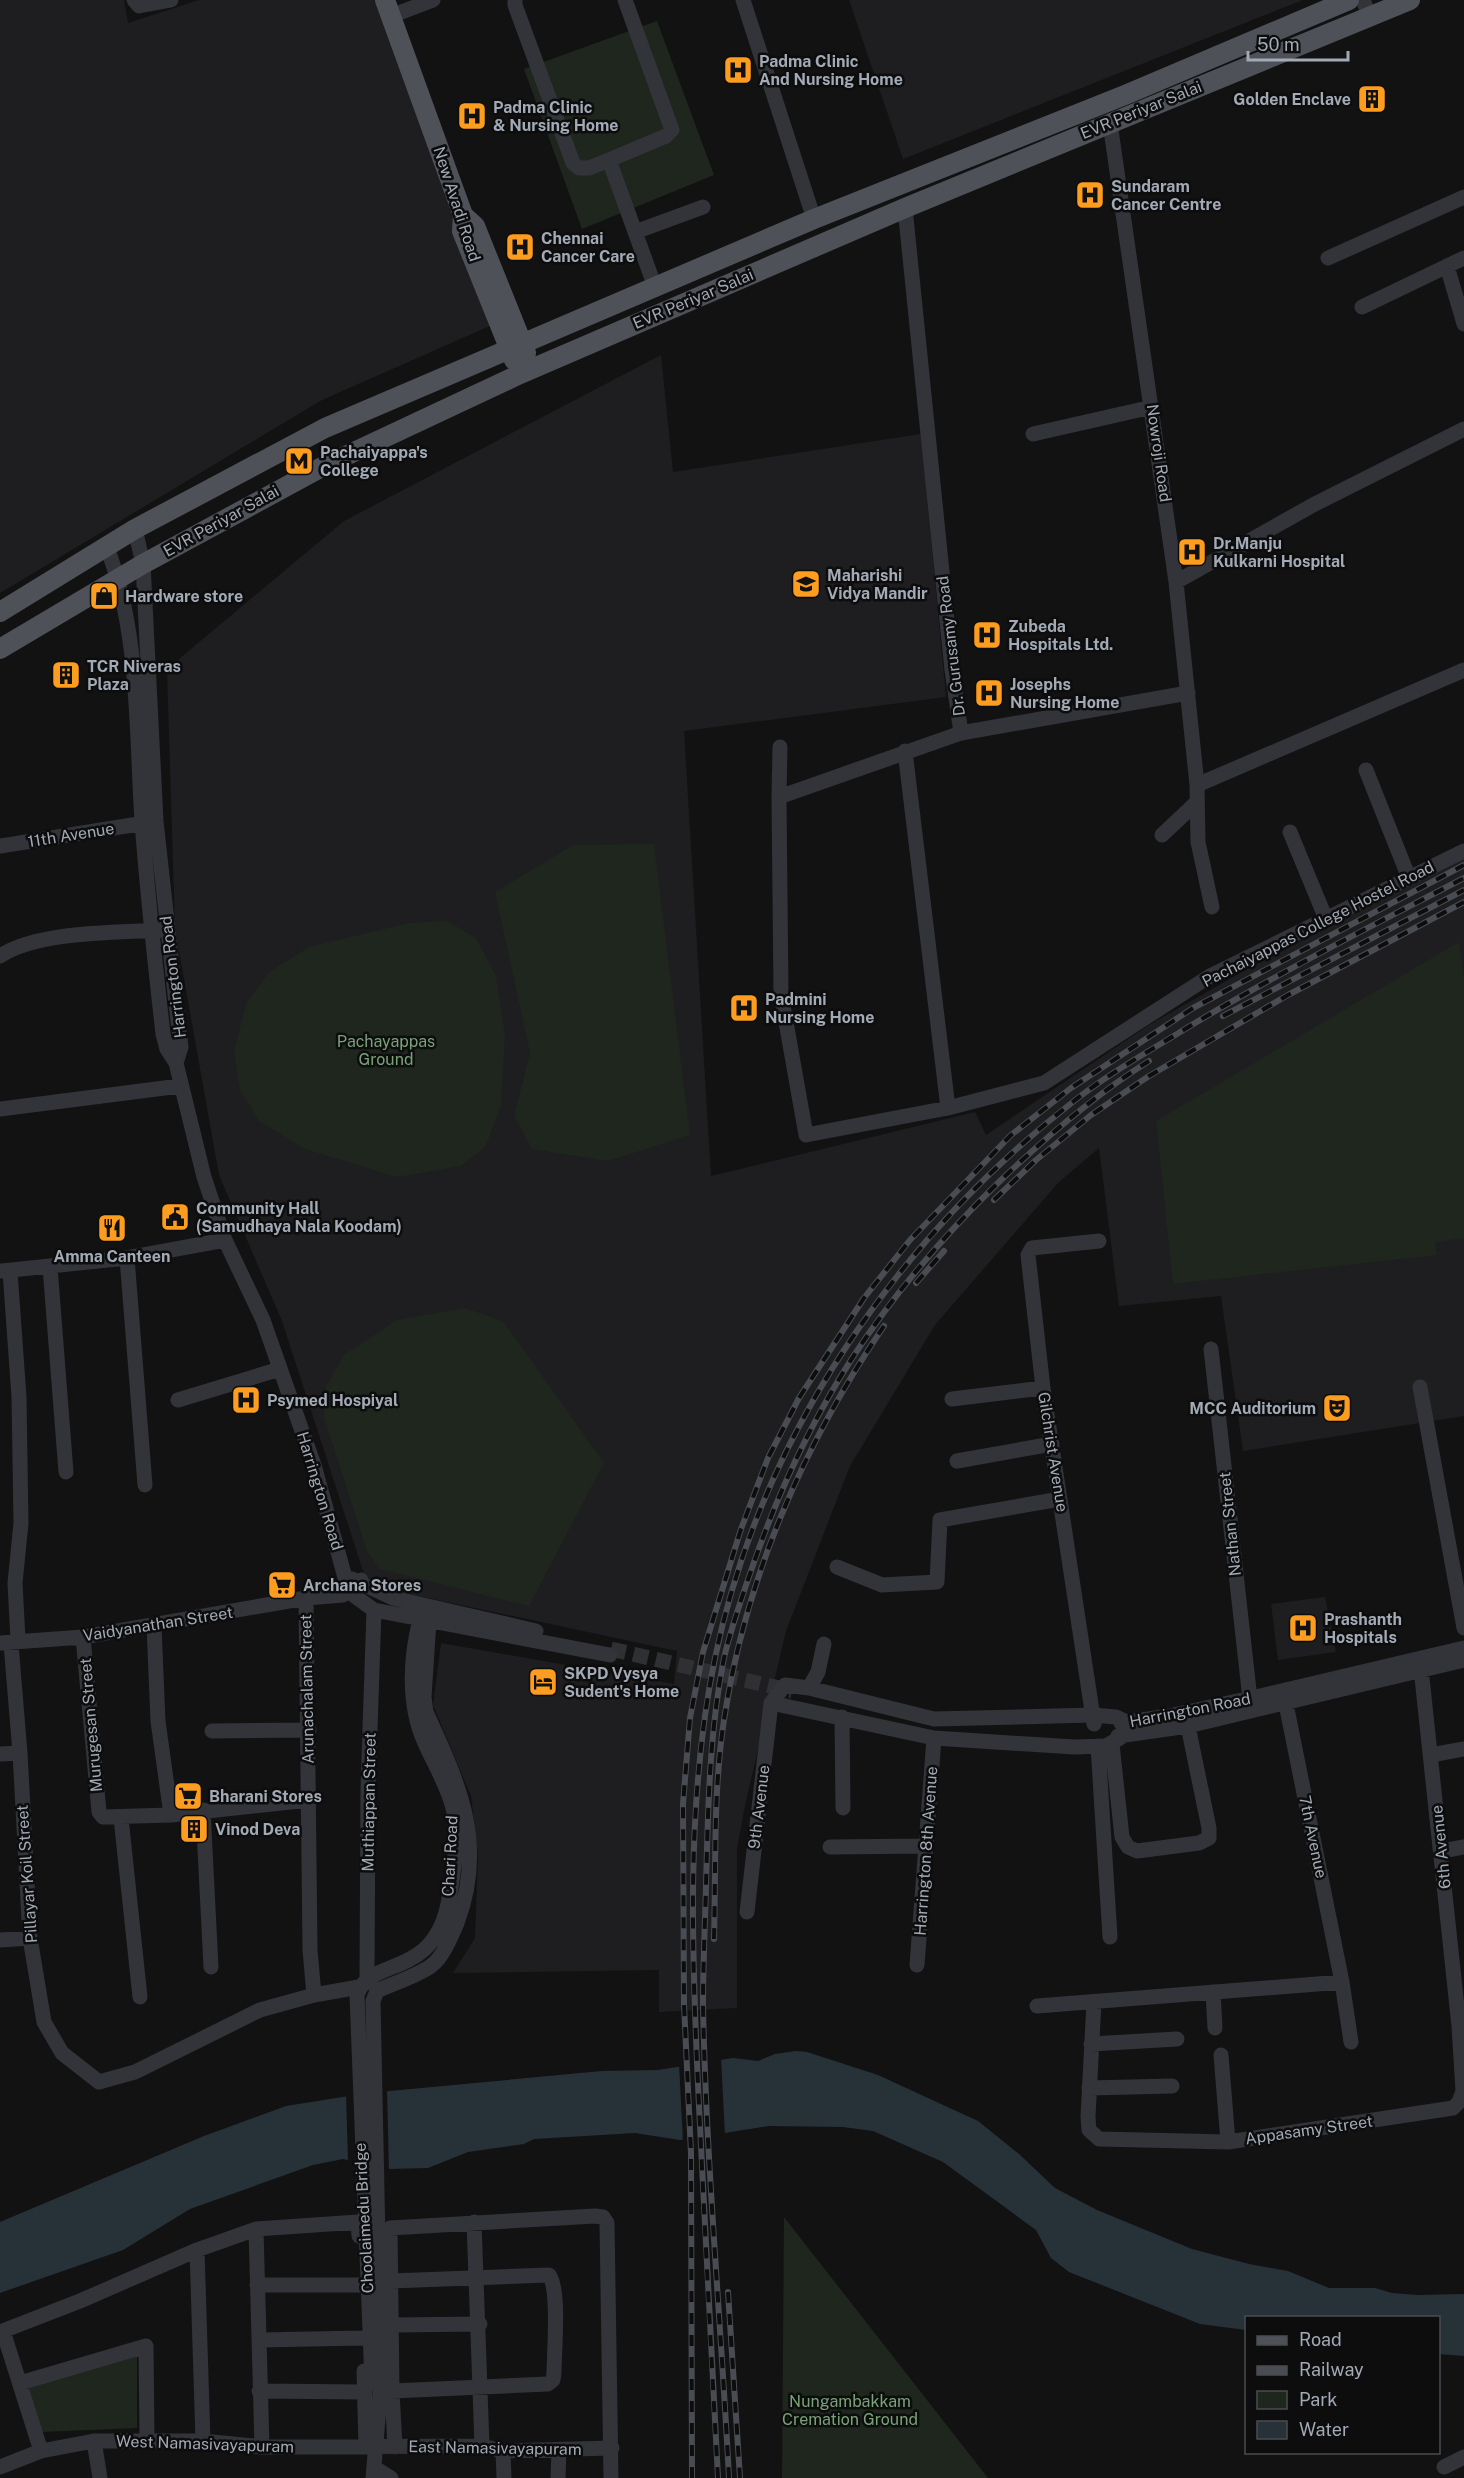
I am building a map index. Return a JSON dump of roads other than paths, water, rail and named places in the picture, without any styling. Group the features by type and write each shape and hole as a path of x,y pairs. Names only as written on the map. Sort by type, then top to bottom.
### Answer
{"main road":[{"name":"EVR Periyar Salai","path":"0,612 106,545 325,428 814,219 1125,95 1349,0"},
{"name":"EVR Periyar Salai","path":"0,649 143,564 322,467 526,371 905,208 1110,123 1366,9 1410,0"},
{"name":"New Avadi Road","path":"388,8 463,215 475,226 516,346"},
{"path":"516,346 526,371"}],"street":[{"path":"134,0 139,6 171,0"},
{"path":"388,8 433,0"},
{"path":"515,0 573,163 579,168 589,168 609,160 666,136 672,130 625,0"},
{"path":"742,0 814,219"},
{"name":"Nowroji Road","path":"1110,123 1176,582 1197,785 1197,842 1212,908"},
{"path":"609,160 655,287"},
{"path":"1328,258 1464,197"},
{"path":"635,232 703,207"},
{"name":"Dr. Gurusamy Road","path":"779,797 961,733 952,670 905,208"},
{"path":"1362,307 1464,258"},
{"path":"1447,266 1464,324"},
{"path":"1033,434 1152,406"},
{"path":"1176,582 1313,505 1464,429"},
{"path":"135,529 143,564 149,822"},
{"path":"106,545 120,579 149,822"},
{"path":"1197,785 1464,670"},
{"path":"961,733 977,728 1188,693"},
{"path":"779,797 780,747"},
{"path":"905,751 948,1108"},
{"path":"1366,770 1409,878"},
{"name":"Pachaiyappas College Hostel Road","path":"779,797 781,994 806,1135 948,1108 1044,1083 1210,976 1464,851"},
{"path":"1161,835 1197,802"},
{"name":"11th Avenue","path":"0,846 149,822"},
{"name":"Harrington Road","path":"149,822 159,930 181,1047 176,1062 204,1177 225,1240 263,1320 352,1583"},
{"path":"1290,832 1326,919"},
{"path":"0,956 12,948 38,939 159,930"},
{"path":"0,1109 180,1086"},
{"path":"5,1271 126,1258 225,1240"},
{"name":"Gilchrist Avenue","path":"1099,1241 1029,1250 1052,1444 1099,1733"},
{"path":"126,1258 145,1485"},
{"path":"50,1267 66,1472"},
{"name":"Pillayar Koil Street","path":"5,1271 19,1397 21,1524 10,1643 20,1753 30,1938 44,2022 62,2053 99,2082"},
{"name":"Nathan Street","path":"1211,1349 1250,1699"},
{"path":"178,1400 280,1369"},
{"path":"1420,1387 1464,1628"},
{"path":"952,1399 1044,1388"},
{"path":"957,1461 1052,1444"},
{"path":"837,1567 882,1586 933,1584 938,1578 940,1520 1060,1499"},
{"path":"352,1583 393,1598 610,1652 374,1610 352,1583"},
{"name":"Vaidyanathan Street","path":"10,1643 83,1637 154,1626 306,1598 352,1583"},
{"name":"Arunachalam Street","path":"306,1598 310,1950 314,1995"},
{"name":"Muthiappan Street","path":"363,1982 374,1610"},
{"name":"Chari Road","path":"99,2082 135,2072 260,2010 363,1982 407,1963 433,1943 447,1906 452,1878 454,1811 443,1776 424,1741 412,1699 415,1638 424,1620"},
{"name":"Chari Road","path":"377,1991 432,1965 450,1939 464,1904 470,1863 465,1804 455,1775 426,1712 424,1620"},
{"path":"154,1626 158,1721 171,1815"},
{"name":"Murugesan Street","path":"83,1637 99,1812 103,1817 121,1818"},
{"path":"808,1691 821,1663 824,1644"},
{"name":"Harrington Road","path":"771,1703 785,1685 789,1685 936,1725 1099,1733 1127,1729 1250,1699 1284,1697 1420,1664 1464,1647"},
{"path":"1420,1664 1464,1660"},
{"name":"6th Avenue","path":"1420,1664 1442,1851 1459,2026"},
{"path":"771,1703 934,1738 1099,1733 1188,1726 1284,1697"},
{"name":"7th Avenue","path":"1284,1697 1342,1982 1351,2042"},
{"name":"9th Avenue","path":"747,1912 771,1703"},
{"path":"842,1717 843,1808"},
{"path":"1099,1733 1122,1837 1128,1847 1137,1851 1199,1843 1209,1838 1209,1828 1188,1726"},
{"path":"212,1731 309,1730"},
{"path":"1099,1733 1110,1937"},
{"name":"Harrington 8th Avenue","path":"917,1965 934,1738"},
{"path":"1431,1755 1464,1749"},
{"path":"0,1754 20,1753"},
{"path":"140,1997 121,1818 309,1800"},
{"path":"203,1810 210,1967"},
{"path":"830,1847 926,1846"},
{"path":"1442,1851 1464,1847"},
{"path":"0,1940 30,1938"},
{"path":"363,1982 377,1991"},
{"name":"Choolaimedu Bridge","path":"363,1982 356,2019 370,2205"},
{"path":"1037,2006 1342,1982"},
{"name":"Choolaimedu Bridge","path":"370,2205 372,2018 377,1991"},
{"path":"1213,1992 1215,2028"},
{"path":"1094,2002 1089,2088 1172,2086"},
{"name":"Appasamy Street","path":"1089,2088 1089,2130 1099,2139 1228,2142 1453,2108 1459,2102 1463,2091 1459,2026"},
{"path":"1091,2044 1177,2039"},
{"path":"1221,2055 1228,2142"},
{"path":"370,2205 381,2383 372,2446"},
{"path":"395,2447 390,2228 603,2217 607,2223 611,2478"},
{"path":"41,2451 2,2331 80,2301 197,2250 256,2229 358,2222 365,2392 374,2473 391,2478"},
{"path":"474,2222 480,2324 482,2446"},
{"path":"256,2229 262,2447"},
{"path":"197,2250 203,2441"},
{"path":"391,2281 549,2275 552,2279 554,2296 553,2380 549,2384 392,2391"},
{"path":"257,2285 362,2285"},
{"path":"393,2325 480,2324"},
{"path":"259,2340 363,2338"},
{"path":"20,2383 146,2346 147,2440"},
{"path":"259,2391 365,2392"},
{"path":"94,2441 100,2478"},
{"name":"West Namasivayapuram","path":"0,2467 41,2451 94,2441 203,2441 262,2447 372,2446"},
{"name":"East Namasivayapuram","path":"372,2446 482,2446 503,2451 612,2448"},
{"path":"558,2478 559,2450"},
{"path":"503,2451 504,2478"},
{"path":"1444,2467 1464,2457"}],"water":[{"path":"807,2052 878,2075 978,2121 1019,2154 1055,2188 1097,2210 1192,2249 1249,2264 1288,2271 1329,2288 1375,2288 1392,2293 1418,2295 1464,2294 1464,2356 1440,2354 1440,2316 1245,2316 1245,2330 1200,2324 1069,2272 1051,2258 1036,2230 943,2162 873,2131 843,2127 769,2126 680,2140 635,2133 534,2139 524,2144 468,2152 428,2168 388,2169 343,2159 313,2165 190,2209 123,2250 0,2293 0,2222 204,2136 286,2106 368,2093 602,2071 658,2070 733,2058 758,2061 775,2054"}],"tunnel":[{"path":"611,1649 792,1691"}],"railway":[{"path":"692,2478 691,2153 684,2004 683,1804 690,1718 703,1652 741,1529 768,1458 799,1398 864,1298 910,1240 1011,1135 1071,1088 1193,1008 1464,865"},
{"path":"718,2478 694,1994 695,1825 705,1713 715,1658 736,1576 766,1497 802,1421 845,1348 895,1279 950,1215 1010,1155 1085,1092 1109,1075 1280,975 1464,878"},
{"path":"1223,1016 1464,890"},
{"path":"994,1200 1036,1160 1091,1115 1149,1076 1288,995 1464,902"},
{"path":"729,2478 710,2182 703,2005 710,1772 719,1686 730,1635 773,1511 797,1457 852,1358 884,1312 919,1267 1001,1180 1072,1117 1149,1061"},
{"path":"916,1283 944,1251"},
{"path":"714,1939 720,1747 734,1667 747,1615 763,1564 804,1465 828,1417 884,1326"},
{"path":"728,2292 740,2478"}],"place":[{"name":"Padma Clinic And Nursing Home","path":"738,70"},
{"name":"Golden Enclave","path":"1372,99"},
{"name":"Padma Clinic & Nursing Home","path":"472,116"},
{"name":"Sundaram Cancer Centre","path":"1090,195"},
{"name":"Chennai Cancer Care","path":"520,247"},
{"name":"Pachaiyappa's College","path":"299,461"},
{"name":"Dr.Manju Kulkarni Hospital","path":"1192,552"},
{"name":"Maharishi Vidya Mandir","path":"806,584"},
{"name":"Hardware store","path":"104,596"},
{"name":"Zubeda Hospitals Ltd.","path":"987,635"},
{"name":"TCR Niveras Plaza","path":"66,675"},
{"name":"Josephs Nursing Home","path":"989,693"},
{"name":"Padmini Nursing Home","path":"744,1008"},
{"name":"Community Hall (Samudhaya Nala Koodam)","path":"175,1217"},
{"name":"Amma Canteen","path":"112,1228"},
{"name":"Psymed Hospiyal","path":"246,1400"},
{"name":"MCC Auditorium","path":"1337,1408"},
{"name":"Archana Stores","path":"282,1585"},
{"name":"Prashanth Hospitals","path":"1303,1628"},
{"name":"SKPD Vysya Sudent's Home","path":"543,1682"},
{"name":"Bharani Stores","path":"188,1796"},
{"name":"Vinod Deva","path":"194,1829"}],"park label":[{"name":"Pachayappas Ground","path":"386,1050"},
{"name":"Nungambakkam Cremation Ground","path":"850,2410"}]}
